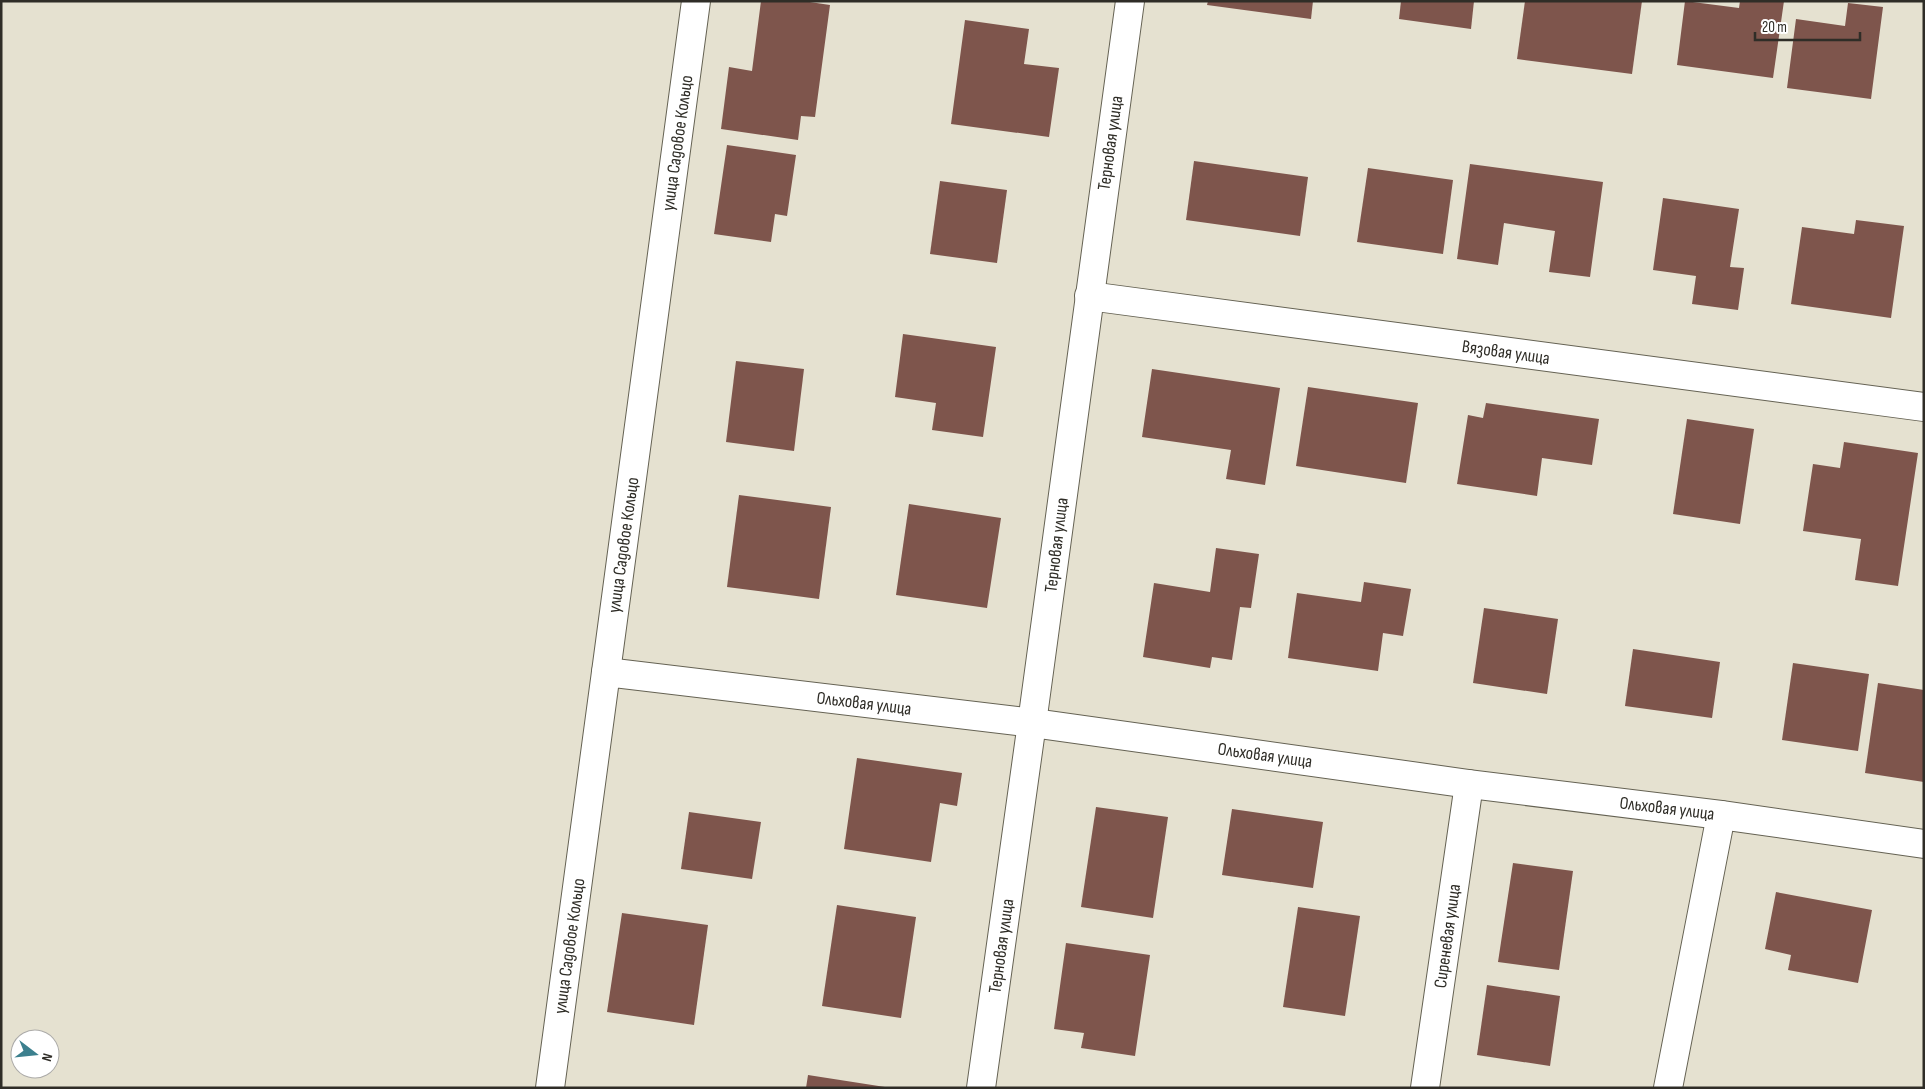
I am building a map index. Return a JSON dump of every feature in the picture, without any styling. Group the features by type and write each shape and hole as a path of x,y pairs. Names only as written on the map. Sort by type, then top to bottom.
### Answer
{"street":[{"name":"улица Садовое Кольцо","path":"550,1088 696,1"},
{"name":"Терновая улица","path":"981,1088 1033,723 1130,1"},
{"name":"Вязовая улица","path":"1089,296 1924,407"},
{"name":"Ольховая улица","path":"606,672 1033,723 1469,784 1721,815 1924,844"},
{"name":"Сиреневая улица","path":"1425,1088 1469,784"},
{"path":"1668,1088 1721,815"}],"building":[{"path":"761,1 803,1 830,5 815,117 801,116 798,140 721,129 729,67 752,71"},
{"path":"1208,1 1313,1 1311,19 1207,5"},
{"path":"1401,1 1474,1 1471,29 1399,19"},
{"path":"1525,1 1642,1 1632,74 1517,59"},
{"path":"1685,1 1739,8 1740,1 1784,1 1773,78 1677,65"},
{"path":"1848,3 1883,7 1871,99 1787,88 1796,19 1845,26"},
{"path":"965,20 1029,29 1024,64 1059,68 1049,137 951,124"},
{"path":"727,145 796,155 787,216 775,214 771,242 714,234"},
{"path":"1194,161 1308,177 1300,236 1186,220"},
{"path":"1470,164 1603,182 1590,277 1549,272 1555,231 1504,223 1498,265 1457,259"},
{"path":"1368,168 1453,180 1443,254 1357,242"},
{"path":"940,181 1007,190 997,263 930,254"},
{"path":"1663,198 1739,209 1730,267 1744,268 1738,310 1692,304 1696,276 1653,270"},
{"path":"1856,220 1904,226 1891,318 1791,304 1802,227 1854,234"},
{"path":"903,334 996,347 983,437 932,430 936,403 895,397"},
{"path":"736,361 804,369 794,451 726,442"},
{"path":"1152,369 1280,388 1265,485 1226,479 1231,450 1142,437"},
{"path":"1308,387 1418,403 1406,483 1296,466"},
{"path":"1486,403 1599,419 1592,465 1542,458 1537,496 1457,484 1468,415 1483,418"},
{"path":"1687,419 1754,429 1740,524 1673,514"},
{"path":"1844,442 1918,453 1898,586 1855,580 1861,539 1803,531 1813,464 1840,468"},
{"path":"739,495 831,507 819,599 727,587"},
{"path":"909,504 1001,518 987,608 896,595"},
{"path":"1216,548 1259,554 1251,608 1240,607 1232,660 1212,657 1210,668 1143,657 1154,583 1210,592"},
{"path":"1364,582 1411,589 1403,636 1383,633 1378,671 1288,658 1297,593 1361,602"},
{"path":"1484,608 1558,619 1547,694 1473,683"},
{"path":"1633,649 1720,662 1712,718 1625,706"},
{"path":"1793,663 1869,674 1858,751 1782,740"},
{"path":"1878,683 1924,690 1924,782 1865,773"},
{"path":"857,758 962,773 957,806 940,803 931,862 844,849"},
{"path":"1096,807 1168,817 1153,918 1081,907"},
{"path":"1232,809 1323,822 1313,888 1222,875"},
{"path":"689,812 761,822 752,879 681,869"},
{"path":"1513,863 1573,871 1559,970 1498,962"},
{"path":"1776,892 1872,910 1858,983 1788,970 1791,955 1765,949"},
{"path":"837,905 916,917 901,1018 822,1006"},
{"path":"1298,907 1360,916 1345,1016 1283,1007"},
{"path":"622,913 708,925 694,1025 607,1012"},
{"path":"1066,943 1150,955 1135,1056 1081,1048 1084,1033 1054,1029"},
{"path":"1487,985 1560,996 1550,1066 1477,1055"},
{"path":"808,1075 885,1087 885,1088 806,1088"}]}
